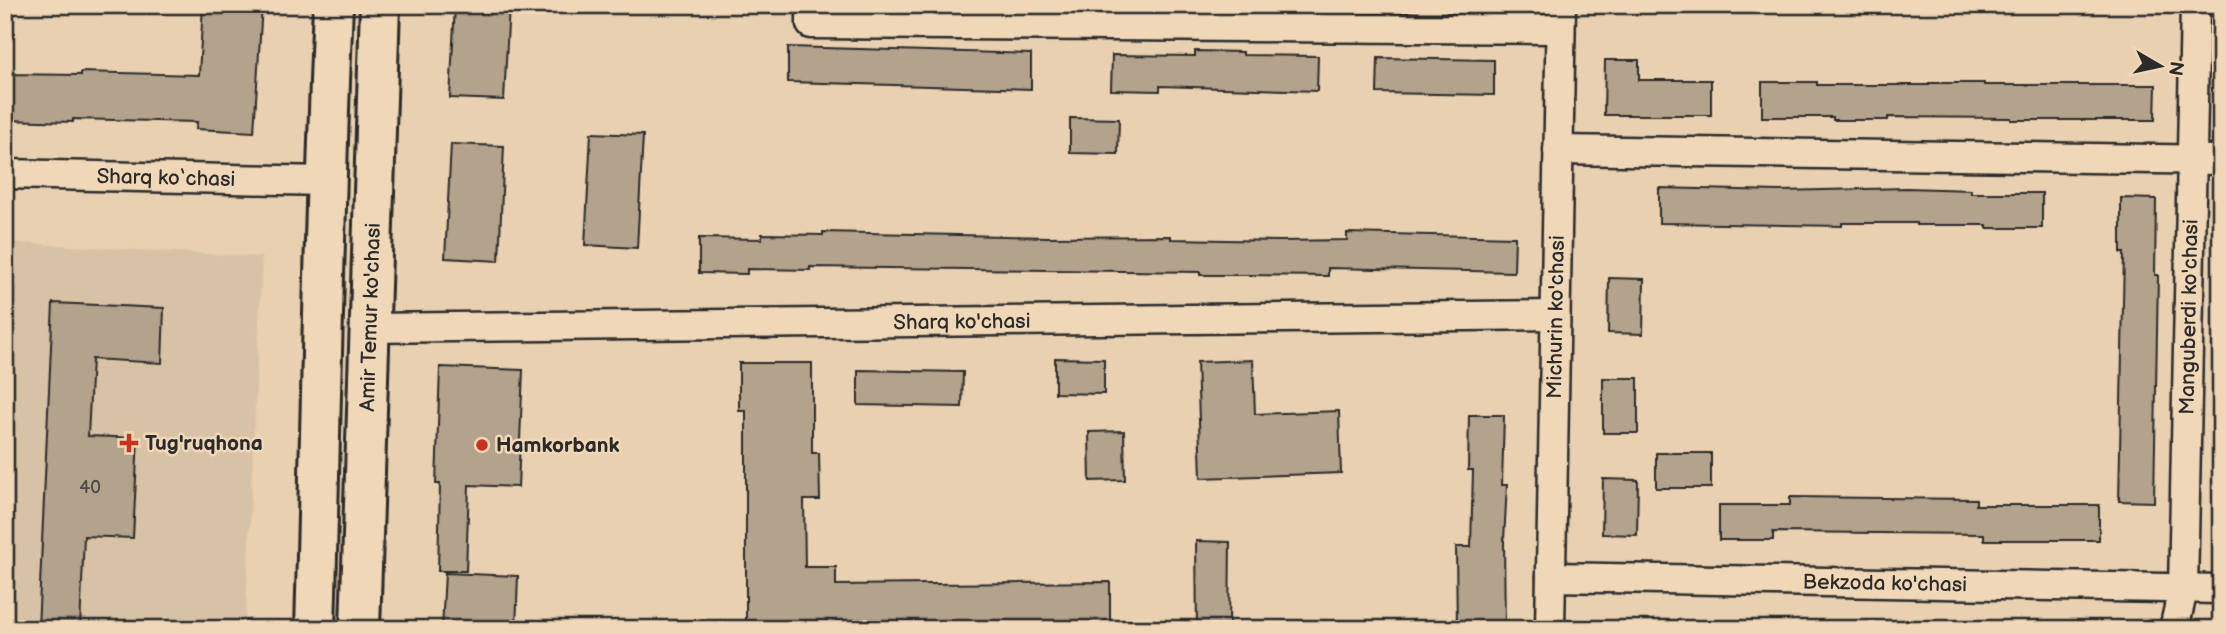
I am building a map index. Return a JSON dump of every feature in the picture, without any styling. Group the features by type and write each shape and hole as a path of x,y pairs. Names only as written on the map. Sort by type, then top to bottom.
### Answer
{"main road":[{"path":"315,629 333,5"},
{"name":"Amir Temur ko'chasi","path":"360,629 380,5"}],"street":[{"path":"811,5 811,24 1560,17"},
{"name":"Manguberdi ko'chasi","path":"2174,629 2183,590 2195,5"},
{"name":"Michurin ko'chasi","path":"1550,629 1560,17"},
{"path":"1558,150 2221,160"},
{"name":"Sharq ko‘chasi","path":"5,174 326,181"},
{"name":"Sharq ko'chasi","path":"369,328 1555,315"},
{"name":"Bekzoda ko'chasi","path":"1551,577 2221,589"}],"shaded area":[{"name":"Tug'ruqhona","path":"5,242 262,257 245,629 5,629"}],"building":[{"path":"203,5 262,5 254,132 196,129 197,122 5,120 5,74 81,75 81,72 199,75"},
{"path":"455,5 509,5 504,100 450,98"},
{"path":"788,47 1031,54 1031,89 788,82"},
{"path":"1195,51 1318,56 1317,91 1160,86 1160,91 1111,90 1112,55 1195,56"},
{"path":"1378,58 1494,60 1494,95 1377,93"},
{"path":"1605,60 1639,60 1639,80 1711,80 1711,115 1604,115"},
{"path":"1762,82 1817,82 1817,85 2156,85 2155,120 1888,117 1888,120 1833,120 1833,117 1762,117"},
{"path":"1070,118 1119,119 1118,154 1070,153"},
{"path":"591,133 643,135 637,248 585,245"},
{"path":"451,144 504,146 499,261 445,258"},
{"path":"1659,188 1780,191 1907,188 1971,190 1971,193 2042,193 2042,228 1987,228 1987,225 1916,223 1842,223 1842,226 1659,223"},
{"path":"2121,198 2156,199 2155,275 2158,275 2154,502 2119,501 2124,253 2121,253"},
{"path":"823,232 1048,237 1171,236 1171,239 1280,241 1347,240 1347,233 1515,237 1514,272 1328,268 1328,276 810,267 810,270 747,269 747,274 699,273 699,238 762,239 762,234 823,235"},
{"path":"1609,278 1644,279 1643,334 1608,333"},
{"path":"53,303 164,308 162,363 92,359 88,436 138,438 133,538 84,536 80,629 38,629"},
{"path":"1055,358 1104,359 1104,394 1055,393"},
{"path":"1253,360 1255,414 1339,411 1341,473 1201,478 1197,362"},
{"path":"739,363 812,363 812,453 819,453 820,500 804,500 805,567 836,567 836,585 1110,582 1110,629 746,629 746,411 739,411"},
{"path":"440,367 523,370 518,487 469,485 466,571 438,571 440,484 436,484"},
{"path":"858,370 963,372 962,407 858,405"},
{"path":"1603,378 1638,378 1638,433 1603,433"},
{"path":"1469,415 1504,415 1502,485 1507,485 1504,540 1505,629 1457,629 1456,547 1471,547 1473,470 1468,470"},
{"path":"1124,431 1125,480 1090,481 1089,432"},
{"path":"1656,453 1711,453 1711,488 1656,488"},
{"path":"1603,479 1638,480 1637,535 1602,534"},
{"path":"1790,497 1976,499 1976,505 2099,505 2099,540 1984,540 1984,534 1773,532 1773,540 1719,540 1719,505 1790,505"},
{"path":"1196,541 1230,542 1229,629 1197,629"},
{"path":"445,573 518,576 516,629 442,629"}],"place":[{"name":"Tug'ruqhona","path":"129,443"},
{"name":"Hamkorbank","path":"482,445"}]}
